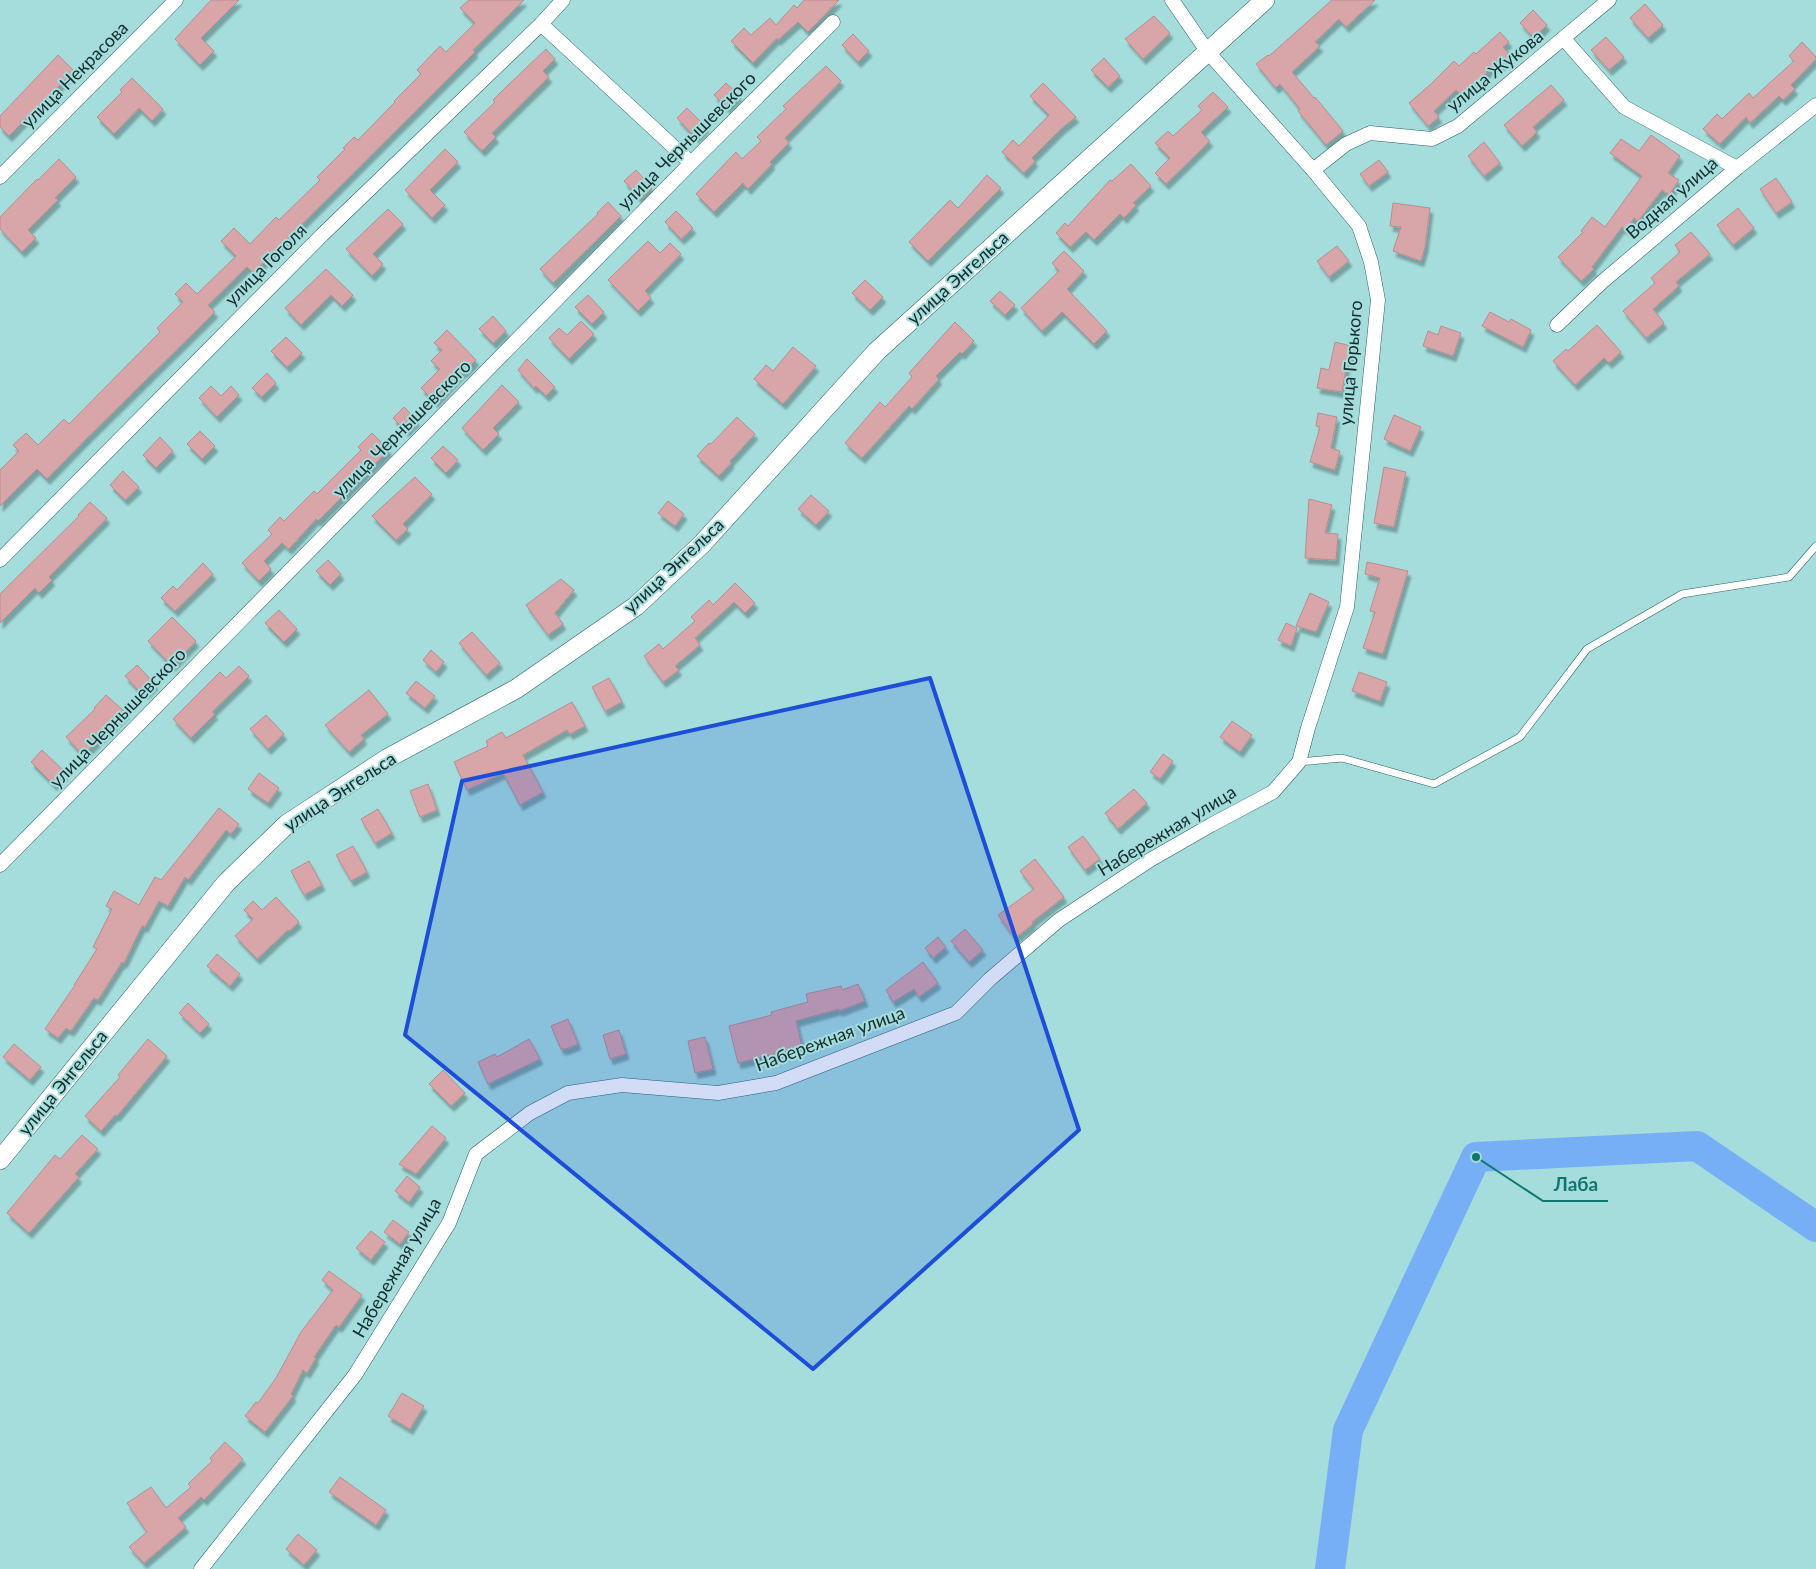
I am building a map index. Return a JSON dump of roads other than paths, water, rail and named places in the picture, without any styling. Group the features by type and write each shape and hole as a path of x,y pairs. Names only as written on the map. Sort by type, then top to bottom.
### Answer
{"street":[{"name":"улица Некрасова","path":"0,176 176,0"},
{"name":"улица Гоголя","path":"0,560 322,235 541,24 563,0"},
{"name":"улица Горького","path":"1172,0 1207,51 1313,170 1359,226 1371,262 1378,300 1347,608 1308,728 1299,762"},
{"name":"улица Энгельса","path":"0,1160 226,883 287,824 388,758 516,689 636,606 702,544 877,351 1265,0"},
{"name":"улица Жукова","path":"1313,170 1346,144 1370,133 1432,139 1458,126 1609,0"},
{"name":"улица Чернышевского","path":"0,865 691,163 833,22"},
{"path":"541,24 691,163"},
{"path":"1564,39 1624,108 1737,168"},
{"name":"Водная улица","path":"1557,324 1602,282 1737,168 1816,105"},
{"name":"Набережная улица","path":"201,1569 355,1375 449,1223 476,1154 530,1113 568,1093 622,1085 718,1093 776,1083 956,1013 990,979 1059,920 1150,860 1273,792 1299,762"}],"lane":[{"path":"1299,762 1342,758 1434,784 1520,738 1587,649 1682,594 1789,577 1816,546"}],"waterway":[{"path":"1330,1569 1348,1430 1476,1157 1697,1146 1816,1227"}],"place":[{"name":"Лаба","path":"1476,1157"}]}
